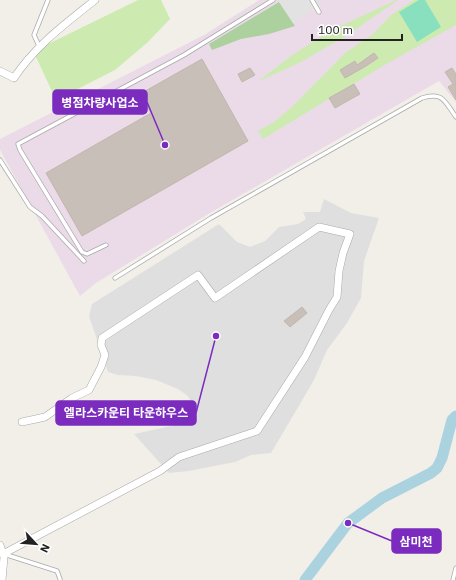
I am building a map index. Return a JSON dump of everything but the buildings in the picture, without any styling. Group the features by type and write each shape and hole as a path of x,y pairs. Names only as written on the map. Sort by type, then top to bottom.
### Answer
{"street":[{"path":"0,71 14,78 24,62 54,32 95,0"},
{"path":"3,554 160,471 179,457 257,431 305,356 337,297 339,270 350,234 319,227 215,298 198,275 102,338 101,345 105,355 101,368 89,390 72,398 45,418 22,422"},
{"path":"0,545 4,557 2,580"}],"lane":[{"path":"40,47 34,35 48,0"},
{"path":"106,246 87,254 82,252 20,150 18,144 184,55 273,0"},
{"path":"312,0 319,12"},
{"path":"116,278 211,218 418,99 431,94 437,95 444,100 456,117"},
{"path":"0,160 30,207 42,216 84,261"},
{"path":"3,554 57,571 60,579"},
{"path":"453,580 456,568"}],"shaded area":[{"path":"259,0 456,0 456,102 439,81 210,213 96,283 80,296 0,150 0,139 204,35"},
{"path":"278,0 318,0 321,5 293,23"},
{"path":"324,199 351,213 379,218 364,261 361,298 347,323 327,350 314,380 271,453 251,455 235,462 189,471 169,473 134,434 185,423 193,405 188,396 178,389 156,380 136,376 118,375 108,372 89,316 92,304 219,224 237,242 250,247 265,241 279,227 298,224 306,219 303,212 320,212"}],"green space":[{"path":"138,0 161,0 170,19 148,42 115,70 56,100 36,57 46,45"},
{"path":"398,0 346,36 301,62 257,82 291,56 328,32"},
{"path":"414,0 456,0 456,25 388,63 263,139 258,131 274,122 293,106 345,53 373,34 391,15"},
{"path":"419,0 425,0 441,27 417,42 399,12"},
{"path":"279,2 295,26 269,34 241,39 212,50 209,44"}],"waterway":[{"path":"440,462 452,420 456,416"},
{"path":"305,580 348,523 382,498 431,473 439,464"}],"place":[{"name":"병점차량사업소","path":"165,145"},
{"name":"엘라스카운티 타운하우스","path":"216,336"},
{"name":"삼미천","path":"348,523"}]}
